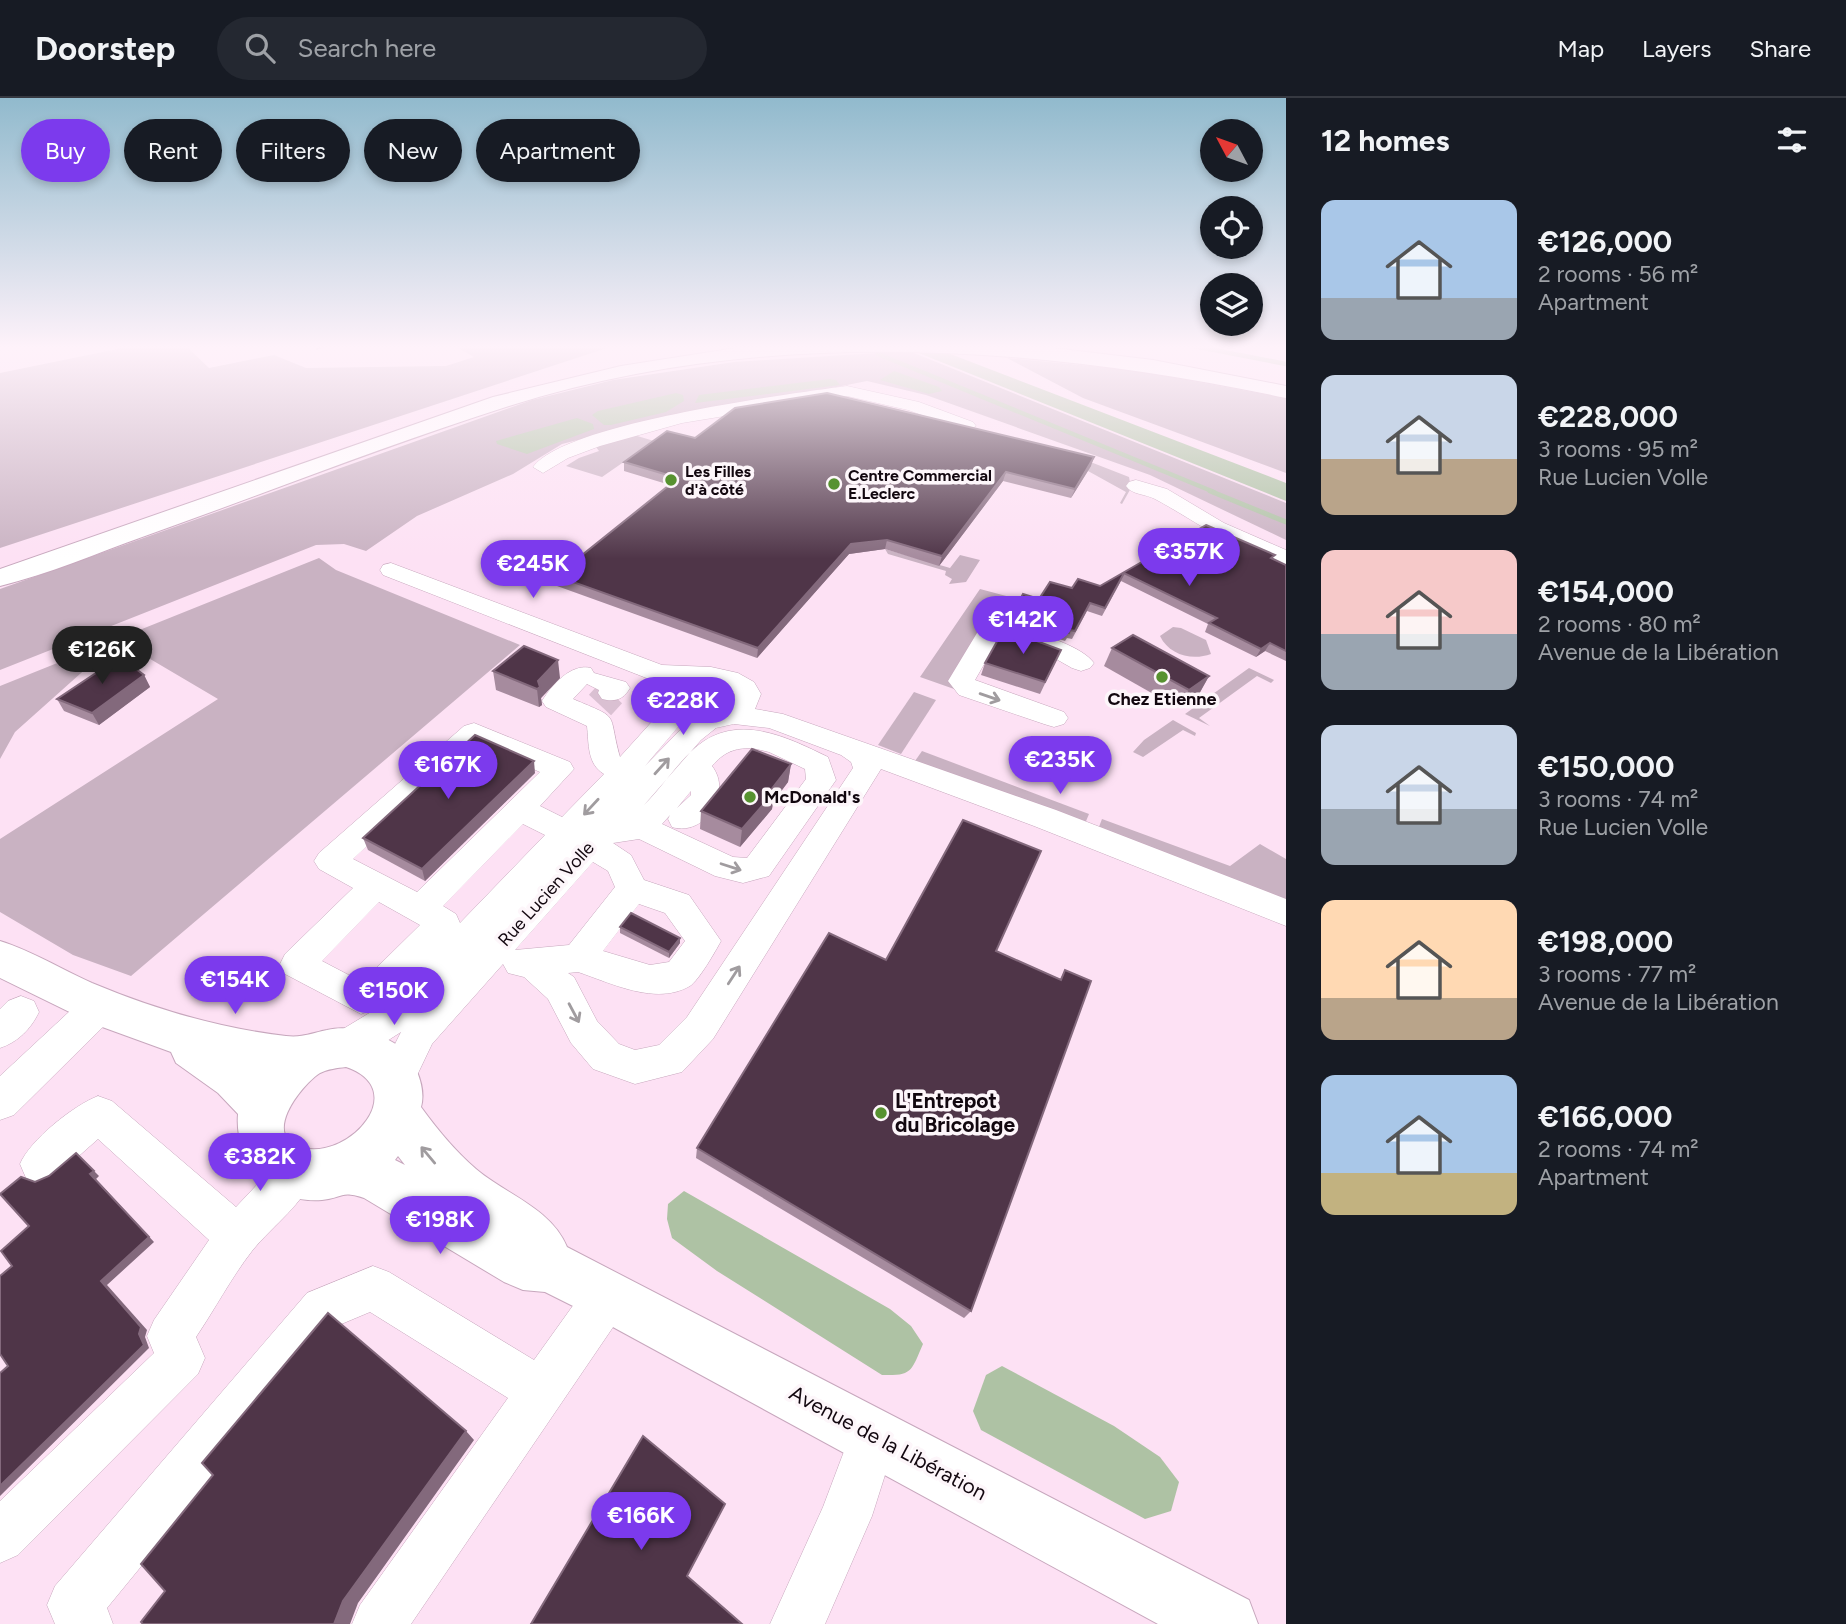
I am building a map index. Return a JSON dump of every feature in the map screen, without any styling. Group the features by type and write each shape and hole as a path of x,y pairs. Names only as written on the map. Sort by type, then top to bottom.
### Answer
{"main road":[{"path":"0,578 460,416"},
{"path":"4,966 156,1029 253,1054 324,1053 362,1049 377,1055 389,1065 397,1096 446,1176 534,1240 549,1266"},
{"path":"156,1029 200,1053 233,1078 263,1107"},
{"path":"324,1053 286,1072 271,1088 263,1107 260,1128 265,1147 277,1163 296,1172 312,1175 348,1168 370,1154 387,1135 397,1096"},
{"name":"Avenue de la Libération","path":"348,1168 376,1177 523,1263 549,1266 608,1295 874,1434 1225,1624"}],"street":[{"path":"543,467 561,454 593,442 689,416"},
{"path":"942,416 968,426"},
{"path":"1136,486 1160,493 1216,528 1286,558"},
{"path":"413,554 391,570 658,673 706,716 723,741 741,736 828,754 1045,818 1286,913"},
{"path":"1054,718 968,689 961,681 989,634 997,629 1040,643 1081,663"},
{"path":"621,658 590,689 600,721 606,762 623,772"},
{"path":"696,853 682,831 682,820 688,795 700,782 706,716"},
{"path":"324,1053 394,1017 586,837 623,772 706,716 773,720 828,754 864,757 867,768 699,1028 669,1060 635,1067 606,1057 584,1032 561,988 531,962"},
{"name":"Rue Lucien Volle","path":"397,1096 419,1033 472,975 586,837 623,809 706,716"},
{"path":"376,885 297,964 361,999 377,991 444,922 421,909 376,885 330,861 474,732 560,769 421,909"},
{"path":"586,837 643,828 726,867 743,871 758,867 828,754"},
{"path":"472,975 502,964 578,958 650,980 679,975 704,941 677,904 632,889 620,863 603,853 586,837 519,809"},
{"path":"578,958 632,889"},
{"path":"1248,898 1286,919"},
{"path":"0,1102 99,1007"},
{"path":"40,1164 98,1114 237,1236"},
{"path":"0,1537 182,1358 170,1336 237,1236 296,1172"},
{"path":"86,1624 74,1605 323,1309 373,1288 541,1391"},
{"path":"379,1624 608,1295"},
{"path":"797,1624 846,1516 874,1434"}],"shaded area":[{"path":"0,416 400,416 0,548"},
{"path":"486,416 689,416 562,444 513,474 417,516 366,551 344,544 316,545 0,670 0,589"},
{"path":"593,416 648,416 611,425 604,425"},
{"path":"985,416 1071,416 1286,503 1286,540 1150,475"},
{"path":"1076,416 1112,416 1286,483 1286,501"},
{"path":"1132,416 1286,416 1286,473"},
{"path":"577,418 593,424 594,429 527,454 497,444 496,441"},
{"path":"634,435 654,441 602,477 566,466 599,451 596,447"},
{"path":"1088,461 1129,477 1131,488 1122,504 1120,503 1126,492 1088,471"},
{"path":"885,549 950,568 960,555 980,560 966,582 949,584 952,579 945,575 946,571 888,554"},
{"path":"319,558 336,570 520,645 131,976 73,955 0,912 0,839 218,699 118,640 15,732 0,759 0,686"},
{"path":"980,589 1010,597 988,622 992,624 956,682 1045,721 920,677"},
{"path":"1173,627 1206,640 1211,654 1196,657 1182,655 1169,648 1160,636"},
{"path":"1249,668 1274,680 1271,683 1257,676 1199,718 1210,726 1185,714"},
{"path":"914,692 936,700 901,754 878,745"},
{"path":"1173,720 1196,733 1195,736 1183,730 1143,757 1133,752 1144,740"},
{"path":"922,751 1089,814 1084,826 915,761"},
{"path":"1102,819 1230,866 1260,844 1286,859 1286,905 1097,832"},
{"path":"684,1191 890,1309 911,1326 923,1344 910,1370 900,1374 882,1375 717,1271 672,1238 667,1219 668,1204"},
{"path":"1002,1366 1114,1426 1160,1457 1179,1482 1171,1511 1145,1519 981,1430 973,1411 986,1375"}],"building":[{"path":"724,416 924,416 1094,457 1075,489 1006,472 942,556 887,540 851,544 758,648 556,576 678,478 624,462 667,431 695,438"},
{"path":"1206,525 1275,555 1271,558 1286,565 1286,651 1270,643 1261,649 1209,623 1217,618 1124,573 1105,608 1090,603 1075,631 1070,630 1069,633 1012,614 1023,594 1039,599 1050,582 1072,588 1078,579 1100,586"},
{"path":"1004,629 1061,650 1045,682 985,663"},
{"path":"1133,635 1209,676 1189,690 1112,648"},
{"path":"524,646 558,660 538,681 540,687 537,689 493,671"},
{"path":"120,657 144,675 92,713 57,699"},
{"path":"475,735 534,761 422,869 363,838"},
{"path":"752,749 791,764 771,790 775,791 742,829 701,811"},
{"name":"L'Entrepot du Bricolage","path":"963,820 1041,851 996,951 1061,980 1065,970 1091,981 971,1311 697,1148 829,933 886,960"},
{"path":"631,913 680,938 669,952 620,927"},
{"path":"76,1153 94,1171 90,1174 149,1237 101,1281 141,1327 139,1334 144,1345 0,1486 0,1373 8,1366 0,1354 0,1276 12,1266 1,1251 29,1226 0,1194 21,1177 35,1182 49,1176"},
{"path":"328,1313 466,1431 343,1601 334,1624 143,1624 141,1622 165,1591 141,1564 213,1475 202,1463"},
{"path":"643,1436 725,1504 687,1576 742,1624 531,1624"}],"waterway":[{"path":"1029,416 1214,492"},
{"path":"1210,491 1286,522"}],"tunnel":[{"path":"600,705 611,693"}],"place":[{"name":"Les Filles d'à côté","path":"671,480"},
{"name":"Centre Commercial E.Leclerc","path":"834,484"},
{"name":"Chez Etienne","path":"1162,677"},
{"name":"McDonald's","path":"750,797"},
{"name":"L'Entrepot du Bricolage","path":"881,1113"}]}
